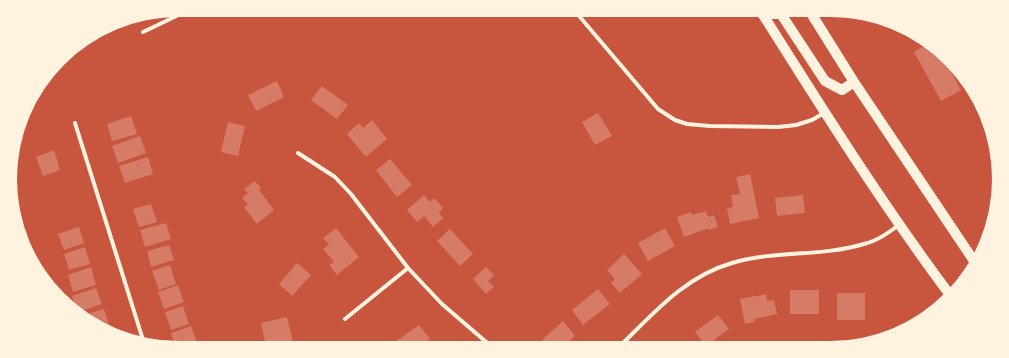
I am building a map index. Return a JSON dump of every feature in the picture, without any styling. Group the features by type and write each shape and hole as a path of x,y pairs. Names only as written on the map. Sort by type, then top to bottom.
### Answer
{"highway":[{"path":"764,17 899,225 947,291"},
{"path":"783,17 825,81 842,90 854,82"},
{"path":"813,17 854,82 972,257"}],"street":[{"path":"143,32 174,17"},
{"path":"580,17 658,109 676,120 687,124 710,126 778,127 796,125 812,120 825,113"},
{"path":"75,123 142,336"},
{"path":"298,153 335,177 340,182 408,268 442,304 485,341"},
{"path":"625,341 663,304 688,283 708,272 732,263 759,257 842,250 866,244 886,234 899,225"},
{"path":"344,319 408,268"}],"building":[{"path":"923,46 929,50 950,70 961,90 941,101 914,52"},
{"path":"277,81 284,97 256,111 248,95"},
{"path":"322,86 348,105 337,119 311,100"},
{"path":"598,113 612,136 595,145 582,122"},
{"path":"131,116 137,134 112,141 107,124"},
{"path":"372,120 387,139 366,157 347,134 359,123 363,128"},
{"path":"228,122 245,126 238,156 221,152"},
{"path":"140,136 146,153 118,163 112,146"},
{"path":"54,150 60,170 43,176 36,157"},
{"path":"148,157 153,174 125,183 119,166"},
{"path":"390,159 412,185 397,197 376,170"},
{"path":"750,174 759,218 730,224 727,208 733,207 731,195 740,194 736,177"},
{"path":"255,181 261,188 259,190 274,210 257,224 244,207 248,205 242,198 248,193 244,189"},
{"path":"424,195 430,202 434,198 443,208 439,213 443,218 433,227 424,216 417,222 407,210"},
{"path":"803,195 805,213 777,216 775,198"},
{"path":"151,204 157,222 139,227 133,209"},
{"path":"706,211 708,217 714,215 718,227 709,230 709,228 684,237 677,217 691,212 692,215"},
{"path":"166,223 171,239 145,247 140,230"},
{"path":"79,227 84,243 64,250 58,234"},
{"path":"336,228 359,257 337,275 329,265 334,262 323,249 329,245 323,238"},
{"path":"665,228 675,246 648,261 638,243"},
{"path":"450,229 473,254 460,266 437,241"},
{"path":"169,245 174,260 151,267 147,251"},
{"path":"85,247 90,264 69,270 64,254"},
{"path":"624,254 642,274 620,293 611,283 615,279 607,270"},
{"path":"297,263 311,275 292,296 279,284"},
{"path":"170,265 176,284 159,290 152,271"},
{"path":"91,267 96,285 73,292 68,275"},
{"path":"486,267 494,275 488,281 494,287 486,294 473,279"},
{"path":"178,285 184,302 164,309 158,292"},
{"path":"96,288 102,304 83,310 75,303 72,296"},
{"path":"598,289 610,304 583,325 572,310"},
{"path":"790,290 819,290 819,314 790,314"},
{"path":"837,293 865,293 865,320 837,320"},
{"path":"766,294 767,301 774,300 777,314 754,319 755,322 745,324 740,299"},
{"path":"183,306 189,324 171,330 165,312"},
{"path":"104,309 109,325 107,324 89,314"},
{"path":"718,315 729,329 713,341 702,341 695,332"},
{"path":"287,317 293,341 265,341 261,323"},
{"path":"563,321 575,336 569,341 542,340"},
{"path":"419,325 430,339 427,341 396,341"},
{"path":"191,326 197,341 174,341 171,333"}]}
